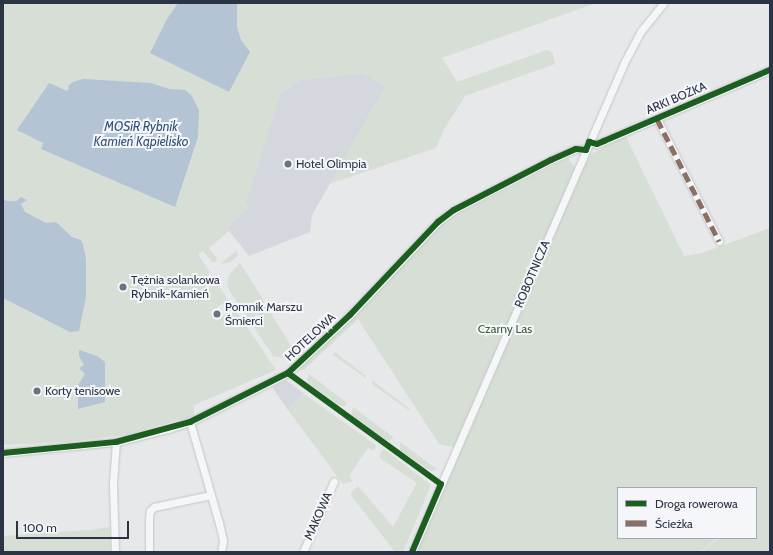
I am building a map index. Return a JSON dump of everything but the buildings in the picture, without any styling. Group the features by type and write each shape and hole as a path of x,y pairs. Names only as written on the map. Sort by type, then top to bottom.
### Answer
{"street":[{"name":"ROBOTNICZA","path":"412,552 630,51 648,22 664,3"},
{"name":"ARKI BOŻKA","path":"588,146 599,143 657,119 770,70"},
{"path":"657,119 719,241"},
{"name":"HOTELOWA","path":"3,453 116,442 190,422 288,373 350,315 438,222 454,210 551,160 576,149 588,146"},
{"path":"190,422 222,534 221,552"},
{"path":"115,552 113,483 116,442"},
{"name":"MAKOWA","path":"303,552 334,481"},
{"path":"149,552 149,518 150,511 154,507 211,495"}],"shaded area":[{"name":"Hotel Olimpia","path":"363,73 385,87 312,215 310,232 249,256 227,228 249,207 245,203 281,92 301,80"},
{"path":"286,380 303,393 288,410 272,387"}],"green space":[{"path":"3,3 593,4 442,58 457,82 547,50 553,53 555,64 465,96 445,128 436,148 329,184 385,87 363,73 301,80 281,92 246,203 250,206 227,228 229,231 209,248 217,258 216,262 212,262 203,251 198,254 228,300 210,312 216,321 235,309 276,370 194,405 194,416 130,434 69,442 3,445"},
{"name":"Czarny Las","path":"626,137 684,256 702,253 770,228 770,552 701,552 718,539 757,539 757,487 617,487 617,539 716,539 700,552 415,552 455,463 453,447 439,444 358,319 304,370 300,370 298,367 349,321 436,228 454,216 568,158 580,175 591,154 605,147 606,143"},
{"path":"236,251 238,255 231,262 220,264"},
{"path":"240,263 298,358 292,360 273,356 229,290 227,283 229,275"},
{"path":"335,352 366,376 366,378 333,355"},
{"path":"309,374 347,403 345,406 340,406 308,383 307,379"},
{"path":"373,381 410,409 410,411 372,384"},
{"path":"303,393 377,446 373,451 369,448 367,449 349,476 353,481 343,484 288,410"},
{"path":"353,407 394,438 386,440 351,415"},
{"path":"400,442 437,469 432,471 425,468 400,450"},
{"path":"384,449 431,485 403,552 395,552 350,494 358,486 393,527 417,483 380,458 380,453"},
{"path":"110,527 110,552 3,552 3,536 90,530"}],"water":[{"path":"178,3 237,3 237,27 241,40 250,52 229,92 150,53 167,19"},
{"name":"MOSiR Rybnik Kamień Kąpielisko","path":"83,79 151,83 169,89 185,90 192,96 199,110 198,137 175,207 41,149 43,143 17,130 49,83 67,91 69,88 68,86 73,82"},
{"path":"21,197 27,200 21,204 25,212 46,223 56,222 72,237 81,240 83,244 86,259 86,297 79,331 70,332 3,298 3,199 7,201 16,201"},
{"path":"79,350 97,356 105,362 105,402 78,409 78,385 85,374 79,368 84,365 79,356"}],"marked path":[{"path":"657,119 719,241"}],"cycle path":[{"path":"3,453 116,442 190,422 288,373 350,315 438,222 454,210 551,160 576,149 586,150 589,142 597,144 770,70"},
{"path":"288,373 441,484 412,552"}],"place":[{"name":"Hotel Olimpia","path":"288,164"},
{"name":"Tężnia solankowa Rybnik-Kamień","path":"123,287"},
{"name":"Pomnik Marszu Śmierci","path":"217,314"},
{"name":"Korty tenisowe","path":"37,391"}]}
